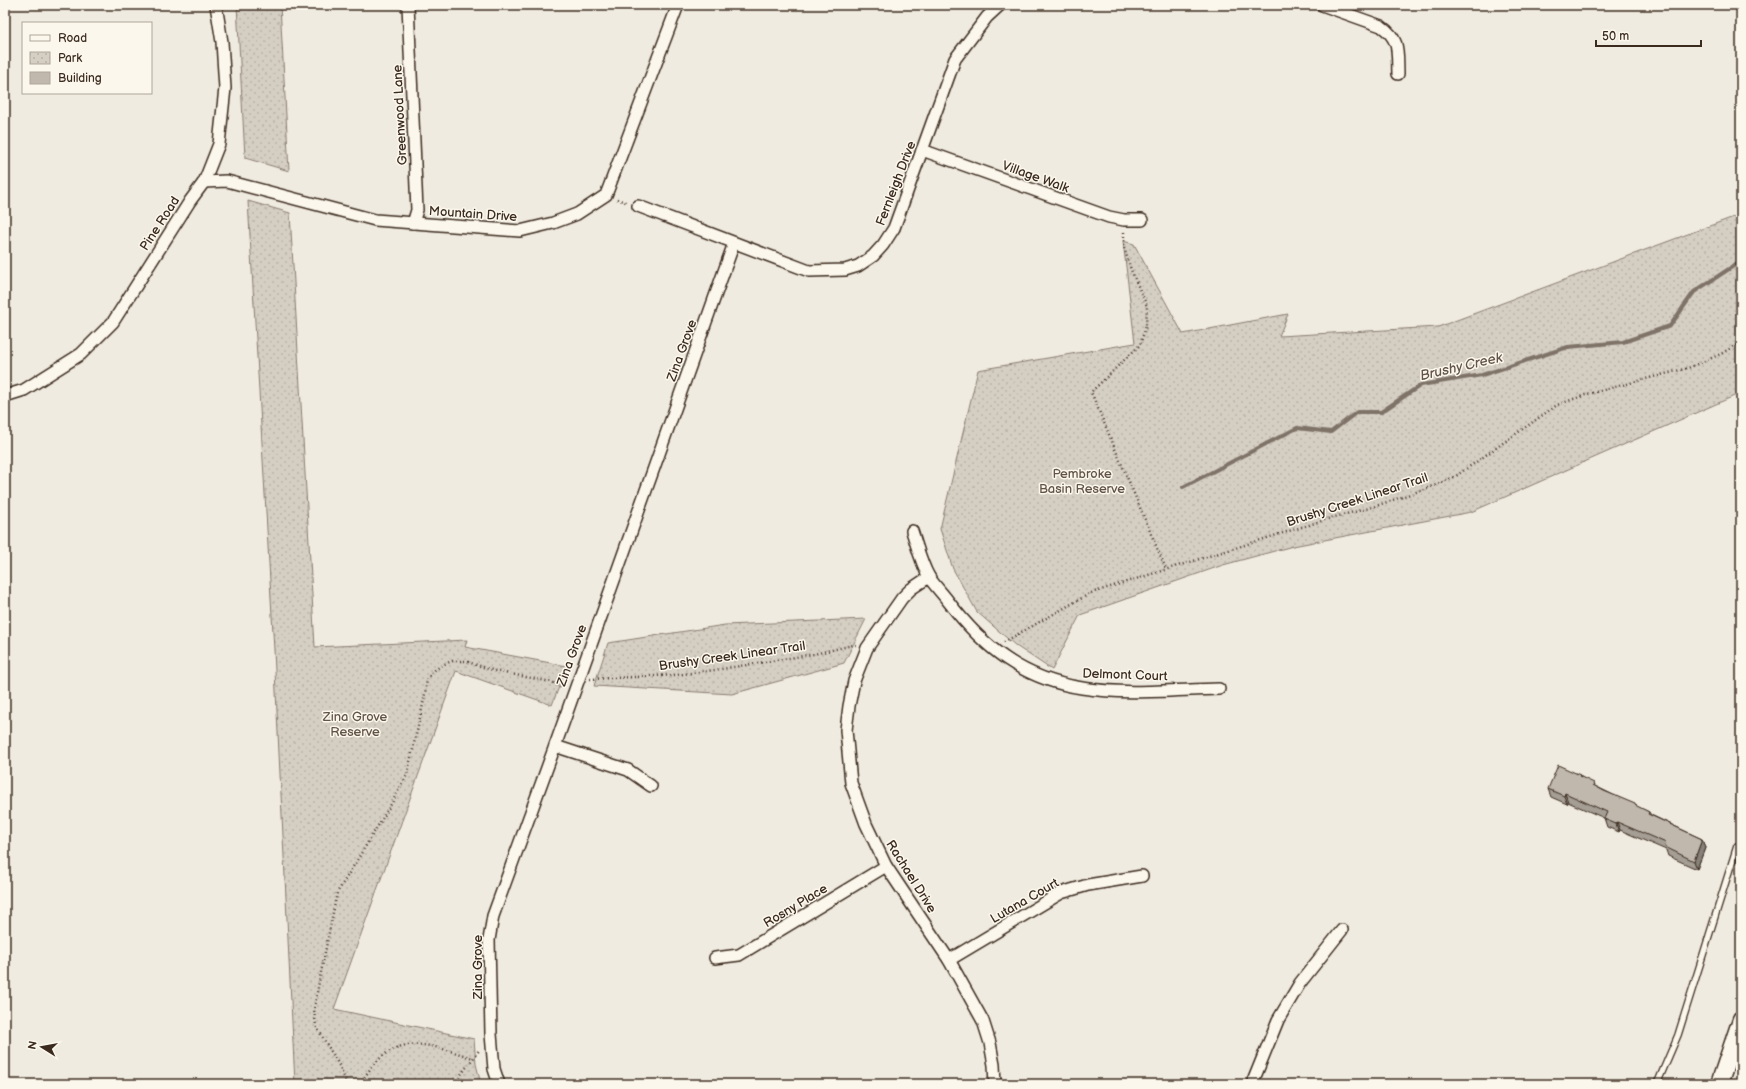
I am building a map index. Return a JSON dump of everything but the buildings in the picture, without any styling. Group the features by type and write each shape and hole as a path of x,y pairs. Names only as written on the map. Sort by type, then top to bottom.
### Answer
{"main road":[{"path":"1719,1084 1741,1019"}],"street":[{"name":"Pine Road","path":"5,396 24,390 81,354 113,322 190,201 204,182 219,144 225,88 222,42 216,5"},
{"name":"Greenwood Lane","path":"408,5 417,210 413,223"},
{"path":"606,195 678,5"},
{"name":"Fernleigh Drive","path":"638,206 809,271 846,270 858,266 873,256 883,245 894,228 955,59 987,17 1000,5"},
{"path":"1322,5 1381,26 1389,31 1396,41 1398,74"},
{"name":"Village Walk","path":"922,150 1109,217 1124,220 1142,220"},
{"name":"Mountain Drive","path":"204,182 227,181 375,220 520,231 553,223 577,214 606,195"},
{"name":"Zina Grove","path":"499,1084 494,1069 491,1034 489,940 493,916 734,243"},
{"name":"Delmont Court","path":"912,531 929,577 966,624 992,649 1022,668 1047,679 1082,688 1137,691 1219,689"},
{"name":"Rachael Drive","path":"929,577 911,588 902,598 867,648 854,682 848,706 846,730 851,783 866,824 886,866 949,960 983,1021 990,1044 994,1065 995,1084"},
{"path":"555,746 628,770 651,786"},
{"name":"Rosny Place","path":"715,958 739,955 886,866"},
{"name":"Lutana Court","path":"949,960 1060,893 1088,885 1122,878 1142,876"},
{"path":"1252,1084 1278,1020 1300,983 1342,930"}],"lane":[{"path":"1657,1084 1678,1035 1738,846"}],"path":[{"path":"606,195 638,206"},
{"path":"1124,247 1131,270 1147,306 1146,326 1140,345 1092,392 1166,569"},
{"name":"Brushy Creek Linear Trail","path":"992,649 1091,593 1373,507 1436,485 1456,476 1557,405 1588,394 1688,368 1721,354 1741,342"},
{"name":"Brushy Creek Linear Trail","path":"573,692 588,680 596,678 676,675 814,654 853,645 867,648"},
{"path":"347,1084 339,1065 316,1026 314,1008 319,982 337,892 390,806 407,775 427,680 432,672 442,665 452,661 466,662 495,671 552,682 558,688 573,692"},
{"path":"454,1084 491,1034"},
{"path":"360,1084 374,1062 391,1049 408,1044 438,1047 473,1058"}],"green space":[{"path":"237,5 280,5 289,171 245,158"},
{"name":"Zina Grove Reserve","path":"248,201 290,213 315,647 467,640 465,647 567,666 552,705 456,671 334,1009 474,1039 476,1064 481,1084 295,1084 274,650"},
{"name":"Pembroke Basin Reserve","path":"1741,213 1741,393 1471,512 1293,546 1223,565 1080,615 1052,670 1016,646 977,612 953,569 940,529 978,370 1135,343 1123,241 1134,244 1183,334 1288,314 1279,336 1438,327"},
{"path":"866,619 844,663 732,694 594,686 608,643 725,625"}],"waterway":[{"name":"Brushy Creek","path":"1183,487 1297,428 1331,432 1357,412 1381,412 1421,385 1482,375 1568,347 1623,342 1670,326 1694,292 1741,261"}]}
